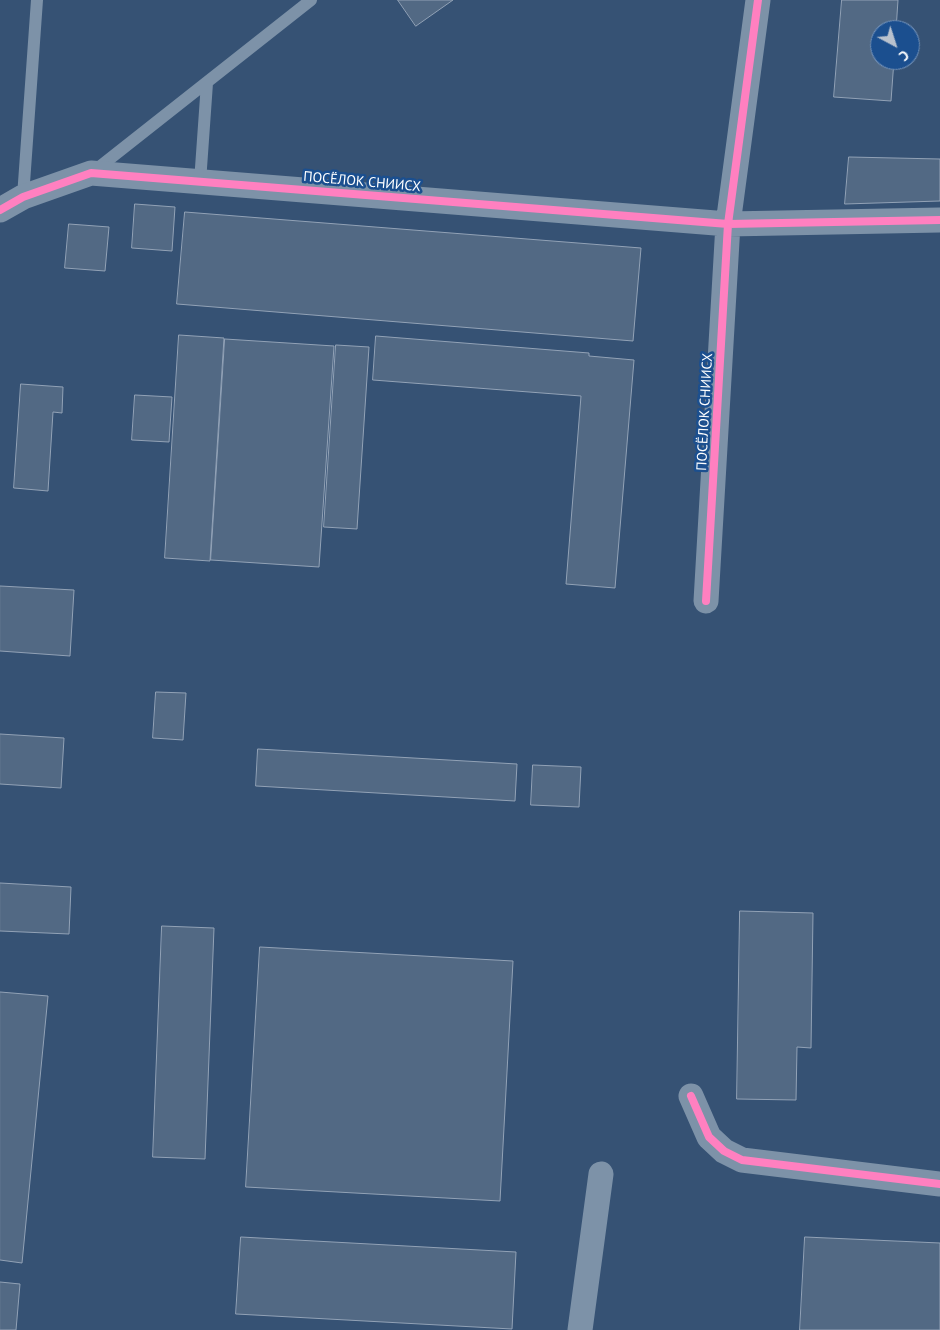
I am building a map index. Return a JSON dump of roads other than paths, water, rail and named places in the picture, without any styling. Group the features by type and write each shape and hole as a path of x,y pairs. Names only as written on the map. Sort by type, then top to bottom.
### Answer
{"street":[{"name":"ПОСЁЛОК СНИИСХ","path":"706,601 728,224 758,0"},
{"name":"ПОСЁЛОК СНИИСХ","path":"0,210 23,197 91,173 728,224 940,220"},
{"path":"691,1096 709,1137 724,1151 742,1160 940,1184"},
{"path":"580,1330 601,1174"}],"lane":[{"path":"23,197 37,0"},
{"path":"91,173 311,0"},
{"path":"200,182 207,83"}]}
